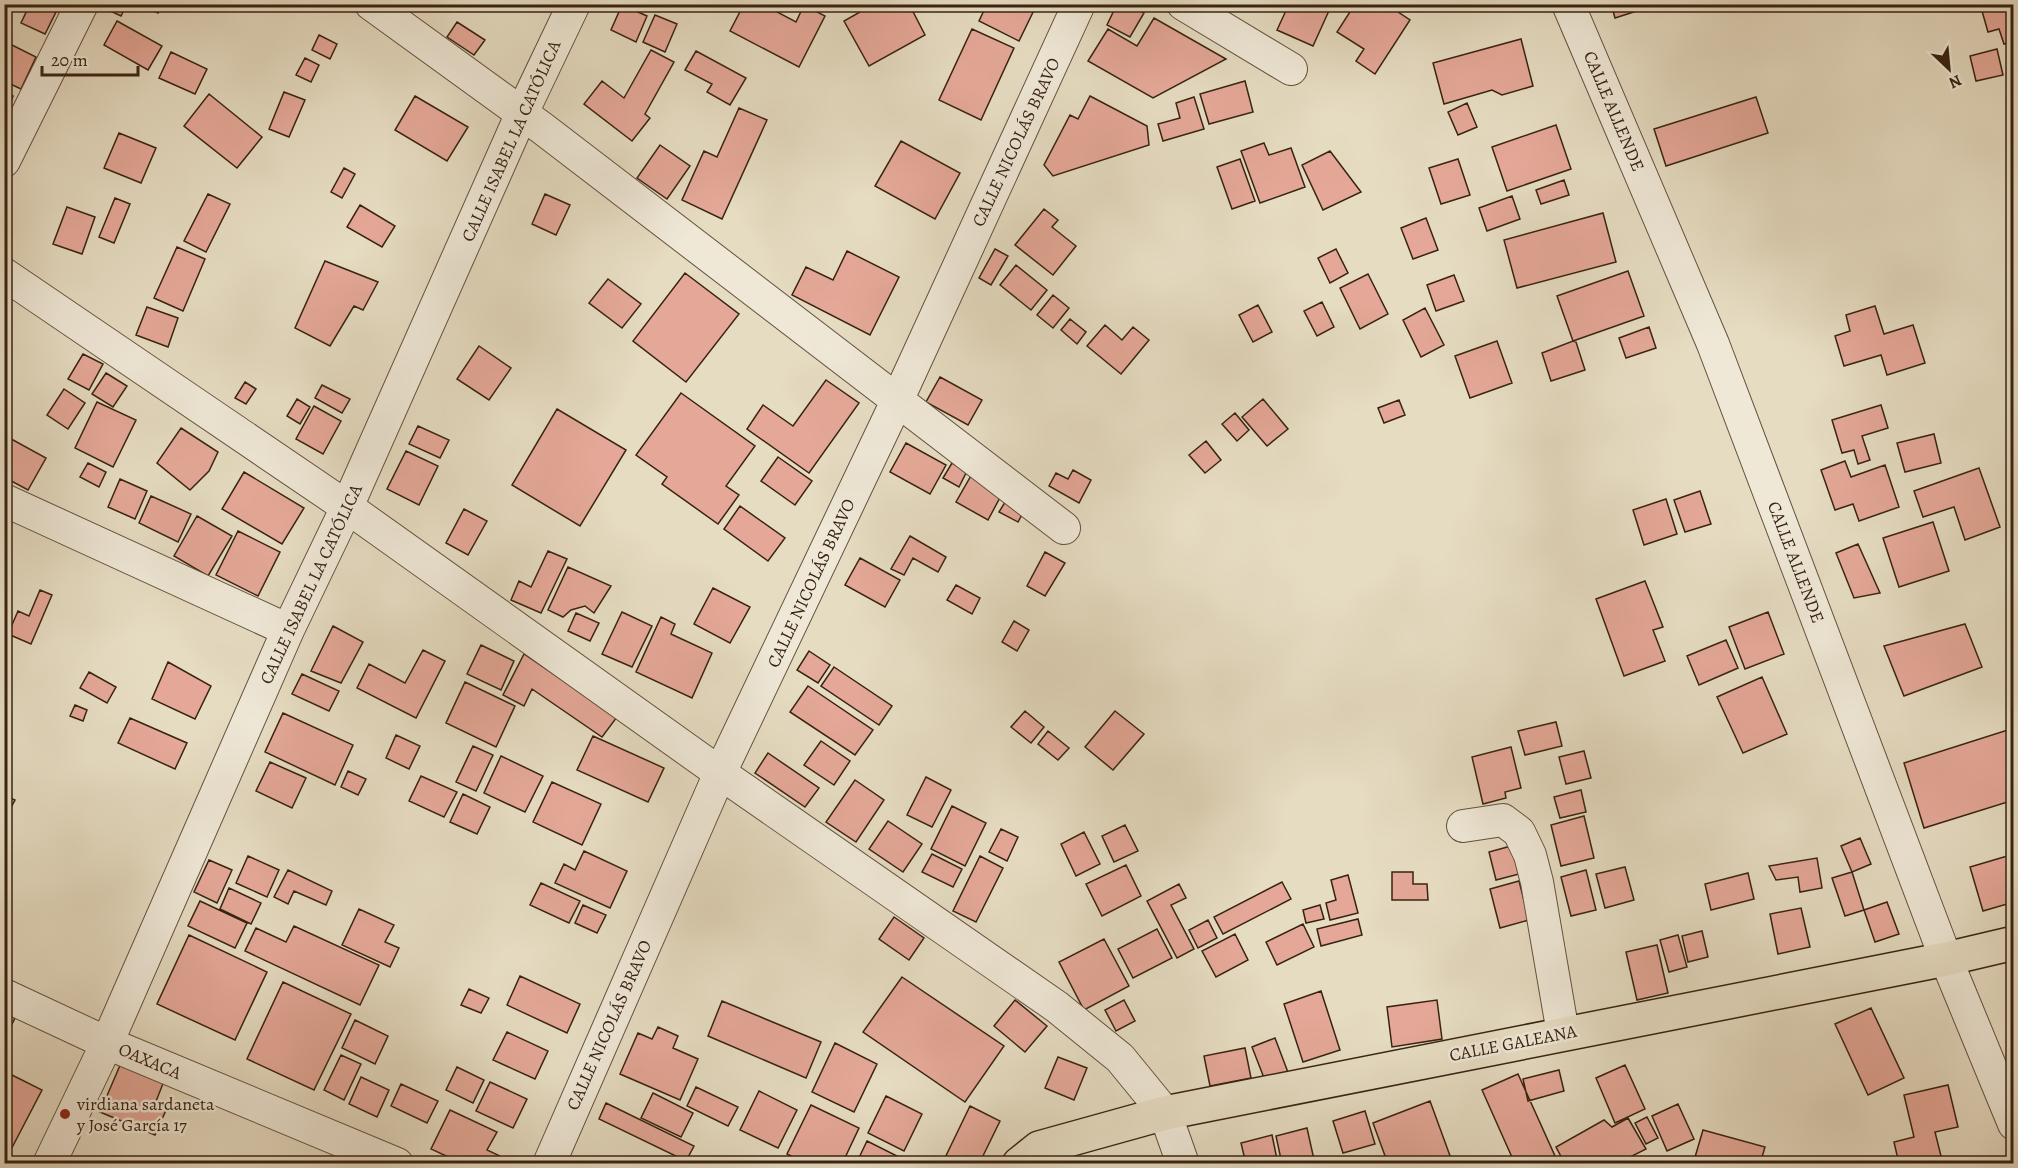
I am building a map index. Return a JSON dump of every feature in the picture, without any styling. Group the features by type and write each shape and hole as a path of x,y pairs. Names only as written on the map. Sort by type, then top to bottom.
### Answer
{"main road":[{"name":"CALLE GALEANA","path":"1019,1164 1040,1148 1165,1113 2013,943"}],"street":[{"path":"4,161 82,4"},
{"path":"371,4 522,113 1064,528"},
{"name":"CALLE ISABEL LA CATÓLICA","path":"49,1164 107,1043 288,630 347,507 522,113 574,4"},
{"name":"CALLE NICOLÁS BRAVO","path":"549,1164 720,773 897,401 1079,4"},
{"path":"1183,4 1292,69"},
{"name":"CALLE ALLENDE","path":"1568,4 1713,344 1946,958 2013,1124"},
{"path":"4,274 347,507 720,773 1057,1007 1120,1058 1165,1113 1183,1164"},
{"path":"4,500 288,630"},
{"path":"1463,826 1503,820 1519,832 1530,855 1537,882 1563,1033"},
{"name":"OAXACA","path":"4,995 107,1043 397,1164"}],"building":[{"path":"30,4 40,4 56,12 45,34 21,23"},
{"path":"103,4 127,4 121,16 102,7"},
{"path":"140,4 163,4 158,13"},
{"path":"744,4 762,4 796,22 804,5 825,16 799,67 730,31"},
{"path":"874,4 909,4 925,35 869,66 844,21"},
{"path":"987,4 1037,4 1019,41 979,21"},
{"path":"1117,4 1128,4 1144,13 1130,37 1107,25"},
{"path":"1289,4 1332,4 1313,46 1277,30"},
{"path":"1355,4 1386,4 1410,20 1375,74 1356,61 1364,49 1337,32"},
{"path":"1611,4 1639,4 1640,10 1615,18"},
{"path":"1980,4 2014,4 2014,41 2004,44 1999,29 1988,32"},
{"path":"622,5 647,16 636,42 611,30"},
{"path":"655,15 677,24 665,52 643,42"},
{"path":"1154,18 1226,59 1153,98 1088,61 1108,29 1137,46"},
{"path":"117,21 162,46 148,70 104,45"},
{"path":"457,22 485,40 474,55 447,37"},
{"path":"972,29 1014,48 981,120 939,100"},
{"path":"319,35 337,44 330,59 312,50"},
{"path":"1521,39 1533,86 1502,95 1492,90 1444,104 1433,63"},
{"path":"10,44 36,57 21,89 4,81 4,57"},
{"path":"1997,49 2003,75 1976,81 1970,56"},
{"path":"651,50 674,62 645,114 650,118 632,141 584,104 602,81 624,98"},
{"path":"696,51 746,78 730,105 707,92 712,84 685,70"},
{"path":"171,52 207,69 195,94 159,78"},
{"path":"305,58 319,65 311,82 296,75"},
{"path":"1245,81 1253,112 1209,124 1200,94"},
{"path":"284,92 305,100 289,137 269,129"},
{"path":"4,93 13,96 7,115 4,114"},
{"path":"209,94 262,137 237,168 184,126"},
{"path":"415,96 468,127 447,161 395,130"},
{"path":"1090,96 1147,126 1149,145 1053,176 1044,165 1070,115 1078,119"},
{"path":"1194,97 1204,129 1163,141 1158,124 1180,118 1176,103"},
{"path":"1756,97 1768,133 1666,166 1654,129"},
{"path":"1467,103 1477,127 1458,135 1448,112"},
{"path":"739,108 767,120 722,219 682,200 704,151 717,157"},
{"path":"1556,125 1571,169 1507,191 1492,147"},
{"path":"119,133 156,148 141,183 104,168"},
{"path":"901,141 960,173 935,219 875,186"},
{"path":"1264,143 1269,155 1291,148 1305,187 1260,203 1241,151"},
{"path":"2014,143 2014,167 2007,145"},
{"path":"660,145 690,166 667,199 637,178"},
{"path":"1330,151 1361,192 1323,210 1302,165"},
{"path":"1240,159 1255,201 1232,209 1217,167"},
{"path":"1458,159 1470,195 1441,204 1429,168"},
{"path":"344,168 355,174 342,198 331,192"},
{"path":"1564,180 1569,195 1541,204 1536,190"},
{"path":"208,194 230,204 206,252 184,241"},
{"path":"545,194 570,205 556,235 532,224"},
{"path":"1512,196 1520,219 1487,231 1479,208"},
{"path":"115,198 130,204 114,243 99,237"},
{"path":"360,205 395,226 382,247 347,227"},
{"path":"67,207 95,217 82,254 53,244"},
{"path":"1044,209 1058,220 1052,227 1076,246 1053,275 1015,245"},
{"path":"1603,213 1616,262 1517,288 1504,240"},
{"path":"1426,218 1438,250 1413,259 1401,228"},
{"path":"177,247 205,259 183,311 154,298"},
{"path":"995,249 1008,256 991,285 979,278"},
{"path":"1336,249 1348,273 1330,283 1318,258"},
{"path":"847,251 899,277 870,335 792,295 806,267 833,280"},
{"path":"325,261 378,282 363,310 354,306 330,346 295,328"},
{"path":"1016,265 1047,290 1031,310 1000,285"},
{"path":"1628,271 1644,316 1573,341 1557,296"},
{"path":"685,273 739,314 686,382 633,341"},
{"path":"1368,274 1388,314 1360,329 1340,288"},
{"path":"1454,275 1464,301 1436,311 1427,285"},
{"path":"608,279 641,304 622,328 589,303"},
{"path":"1053,295 1069,308 1053,328 1037,315"},
{"path":"1322,302 1334,327 1317,336 1304,311"},
{"path":"1258,305 1272,332 1253,342 1239,315"},
{"path":"1875,306 1884,334 1913,325 1925,363 1887,375 1881,355 1844,366 1835,336 1850,331 1846,315"},
{"path":"147,307 178,318 168,347 136,335"},
{"path":"1425,308 1444,345 1421,357 1403,320"},
{"path":"1070,319 1086,332 1077,344 1061,330"},
{"path":"1105,325 1122,340 1133,327 1149,340 1121,374 1087,346"},
{"path":"1649,327 1656,348 1626,358 1619,338"},
{"path":"1497,341 1512,383 1470,398 1455,356"},
{"path":"1573,341 1576,342 1585,370 1551,381 1542,353"},
{"path":"479,346 511,368 489,400 457,379"},
{"path":"83,354 103,364 89,390 68,379"},
{"path":"106,373 127,386 113,407 92,394"},
{"path":"940,377 982,400 968,425 926,402"},
{"path":"826,380 859,403 809,473 747,429 763,405 793,426"},
{"path":"245,382 256,389 246,404 235,398"},
{"path":"322,385 350,399 342,413 315,398"},
{"path":"64,389 85,403 68,429 47,415"},
{"path":"681,393 755,446 726,486 739,495 718,524 662,484 667,477 636,455"},
{"path":"297,399 310,407 300,424 287,416"},
{"path":"1263,399 1288,429 1267,446 1242,417"},
{"path":"1399,400 1405,415 1384,423 1378,408"},
{"path":"97,402 136,420 113,467 75,448"},
{"path":"1881,405 1888,428 1862,436 1870,460 1858,464 1854,450 1842,453 1832,420"},
{"path":"314,406 341,421 323,454 296,439"},
{"path":"557,409 626,450 580,526 512,485"},
{"path":"1235,413 1249,430 1237,441 1222,424"},
{"path":"418,426 449,440 440,458 409,444"},
{"path":"181,428 218,452 209,471 190,490 157,463"},
{"path":"1934,434 1941,463 1905,472 1897,443"},
{"path":"4,435 46,458 28,490 4,477"},
{"path":"1206,441 1221,460 1205,473 1189,455"},
{"path":"906,443 946,465 930,494 890,472"},
{"path":"406,451 438,466 419,505 387,489"},
{"path":"778,457 812,481 795,505 761,481"},
{"path":"1845,461 1851,477 1885,465 1899,507 1859,521 1853,504 1835,510 1821,470"},
{"path":"88,463 106,472 99,487 80,477"},
{"path":"952,463 967,471 959,487 943,478"},
{"path":"1979,468 2000,527 1965,540 1954,507 1923,517 1914,491"},
{"path":"1073,470 1091,480 1079,503 1049,486 1056,473 1068,479"},
{"path":"244,472 304,508 282,544 222,509"},
{"path":"972,474 1003,492 988,520 956,502"},
{"path":"120,479 147,491 135,519 108,507"},
{"path":"1700,491 1711,524 1685,532 1674,500"},
{"path":"151,496 191,514 178,542 139,523"},
{"path":"1007,499 1025,509 1018,522 999,512"},
{"path":"1666,499 1677,534 1644,545 1633,510"},
{"path":"740,506 785,538 768,561 724,529"},
{"path":"464,509 487,521 468,555 446,543"},
{"path":"197,516 232,536 208,576 174,556"},
{"path":"1933,522 1949,571 1899,587 1883,538"},
{"path":"238,531 280,552 258,596 216,575"},
{"path":"910,536 946,557 938,572 913,558 904,575 891,569"},
{"path":"1858,544 1880,593 1854,598 1836,553"},
{"path":"548,551 567,559 541,613 511,600 519,581 531,587"},
{"path":"1045,552 1065,563 1045,596 1027,586"},
{"path":"860,558 900,580 885,607 845,585"},
{"path":"568,567 611,586 594,613 585,606 571,610 563,617 548,610"},
{"path":"1645,581 1663,627 1653,630 1665,661 1624,676 1596,599"},
{"path":"956,585 980,598 972,614 947,600"},
{"path":"713,588 750,607 730,643 694,624"},
{"path":"40,590 52,595 31,644 8,634 18,611 29,616"},
{"path":"622,612 652,626 632,667 602,654"},
{"path":"1768,612 1784,654 1745,669 1729,627"},
{"path":"576,613 599,623 590,641 568,631"},
{"path":"661,617 675,624 671,634 712,653 692,698 636,672"},
{"path":"1014,621 1029,630 1017,651 1002,642"},
{"path":"1965,624 1982,667 1904,696 1884,646"},
{"path":"333,626 363,642 341,683 311,671"},
{"path":"1726,640 1738,668 1699,685 1687,656"},
{"path":"481,645 514,661 501,690 467,674"},
{"path":"423,650 445,661 416,718 357,688 369,664 405,683"},
{"path":"809,651 830,665 818,683 797,670"},
{"path":"524,654 617,717 602,737 532,689 524,706 503,695"},
{"path":"168,662 211,686 195,719 152,699"},
{"path":"834,667 892,706 879,725 821,686"},
{"path":"89,672 116,687 107,703 80,688"},
{"path":"302,674 339,691 329,711 292,694"},
{"path":"1762,677 1787,734 1743,753 1717,697"},
{"path":"465,682 515,706 496,747 446,723"},
{"path":"808,686 873,730 855,755 790,712"},
{"path":"75,705 87,710 83,721 70,716"},
{"path":"1025,711 1044,727 1031,743 1011,727"},
{"path":"1115,711 1144,734 1113,770 1085,747"},
{"path":"283,713 353,745 335,785 265,752"},
{"path":"130,718 187,743 175,769 118,743"},
{"path":"1556,722 1562,746 1525,755 1518,731"},
{"path":"2014,728 2014,800 1924,828 1904,763"},
{"path":"1048,731 1069,748 1058,760 1038,744"},
{"path":"396,735 420,746 409,769 386,758"},
{"path":"593,736 664,768 648,802 577,770"},
{"path":"821,741 850,761 834,785 804,765"},
{"path":"473,746 493,755 476,791 456,782"},
{"path":"1511,747 1521,788 1505,792 1506,798 1483,804 1472,757"},
{"path":"1584,751 1591,778 1566,784 1559,757"},
{"path":"768,753 819,788 805,807 755,773"},
{"path":"501,756 543,776 525,812 484,793"},
{"path":"270,762 306,778 292,808 256,791"},
{"path":"348,771 366,779 358,795 341,787"},
{"path":"421,776 457,792 444,817 409,801"},
{"path":"926,777 951,790 932,827 907,815"},
{"path":"855,780 884,800 856,842 826,822"},
{"path":"552,782 601,804 582,845 533,822"},
{"path":"1581,790 1586,812 1560,818 1554,797"},
{"path":"463,794 490,807 477,834 450,822"},
{"path":"4,795 15,800 4,820"},
{"path":"952,806 986,823 965,866 931,849"},
{"path":"1584,816 1594,858 1561,866 1551,825"},
{"path":"888,821 922,844 903,872 869,849"},
{"path":"1125,825 1138,851 1114,862 1102,836"},
{"path":"1001,829 1018,837 1007,861 989,852"},
{"path":"1084,832 1100,864 1076,876 1061,844"},
{"path":"1860,838 1871,864 1852,872 1841,846"},
{"path":"1511,846 1519,874 1496,880 1489,852"},
{"path":"584,851 627,871 610,908 555,883 564,864 575,870"},
{"path":"932,854 962,869 953,887 922,872"},
{"path":"2014,854 2014,902 1983,911 1970,867"},
{"path":"248,856 279,870 267,897 236,883"},
{"path":"980,856 1003,868 976,922 953,911"},
{"path":"1817,858 1822,888 1800,892 1798,877 1776,880 1769,866"},
{"path":"209,860 232,870 217,903 194,892"},
{"path":"1126,865 1141,896 1102,916 1086,884"},
{"path":"1625,867 1634,900 1605,908 1596,874"},
{"path":"288,870 332,891 326,905 294,891 288,904 274,897"},
{"path":"1586,870 1596,910 1571,916 1561,877"},
{"path":"1392,872 1413,872 1413,884 1427,884 1428,900 1392,900"},
{"path":"1852,872 1864,910 1845,916 1832,878"},
{"path":"1748,873 1754,899 1711,910 1705,884"},
{"path":"1348,875 1358,913 1330,920 1326,903 1336,900 1331,880"},
{"path":"1519,881 1529,920 1500,928 1490,889"},
{"path":"1282,882 1291,899 1223,934 1214,917"},
{"path":"541,883 580,901 569,923 530,905"},
{"path":"1179,884 1186,898 1171,905 1194,949 1177,958 1147,901"},
{"path":"229,888 261,903 251,924 220,909"},
{"path":"200,901 247,923 235,948 188,926"},
{"path":"1887,902 1899,934 1875,942 1864,910"},
{"path":"583,905 606,915 597,933 575,923"},
{"path":"1320,905 1324,919 1306,923 1303,910"},
{"path":"1801,908 1810,947 1778,954 1770,914"},
{"path":"359,909 394,925 385,942 399,948 390,967 342,945"},
{"path":"894,917 924,938 909,960 879,939"},
{"path":"1358,919 1362,935 1321,946 1317,929"},
{"path":"1208,920 1217,938 1198,948 1189,930"},
{"path":"1303,924 1314,947 1277,965 1266,942"},
{"path":"294,926 379,965 360,1005 245,951 256,928 286,942"},
{"path":"1157,929 1172,958 1133,978 1118,949"},
{"path":"1702,931 1708,957 1688,962 1682,936"},
{"path":"1235,934 1248,960 1216,977 1202,951"},
{"path":"189,935 267,972 235,1040 157,1004"},
{"path":"1678,935 1687,967 1669,972 1660,940"},
{"path":"1104,939 1129,986 1084,1010 1059,962"},
{"path":"1657,945 1668,993 1637,1000 1626,952"},
{"path":"520,976 580,1004 567,1033 507,1005"},
{"path":"902,977 1004,1046 965,1102 863,1032"},
{"path":"283,982 351,1014 314,1090 247,1059"},
{"path":"469,989 489,998 481,1013 461,1005"},
{"path":"1321,991 1340,1050 1303,1062 1284,1004"},
{"path":"1015,1000 1047,1026 1025,1052 994,1026"},
{"path":"1124,1000 1135,1021 1116,1031 1105,1010"},
{"path":"1437,1000 1442,1039 1392,1047 1387,1007"},
{"path":"722,1001 821,1042 806,1078 708,1036"},
{"path":"1871,1008 1904,1078 1868,1095 1835,1024"},
{"path":"4,1013 15,1018 4,1040"},
{"path":"355,1020 388,1036 375,1064 342,1048"},
{"path":"658,1027 678,1036 673,1048 698,1059 680,1100 620,1074 638,1033 652,1039"},
{"path":"507,1032 548,1051 535,1079 493,1060"},
{"path":"1275,1038 1289,1075 1266,1083 1252,1047"},
{"path":"835,1043 877,1064 854,1112 812,1092"},
{"path":"1245,1048 1251,1078 1210,1086 1204,1056"},
{"path":"341,1055 361,1064 344,1100 324,1090"},
{"path":"1058,1057 1087,1068 1074,1100 1045,1088"},
{"path":"121,1063 164,1081 155,1104 167,1108 155,1135 100,1112"},
{"path":"1625,1065 1645,1109 1615,1123 1596,1078"},
{"path":"457,1067 484,1080 473,1103 446,1090"},
{"path":"1559,1070 1564,1091 1528,1101 1523,1079"},
{"path":"8,1073 42,1090 4,1163 4,1080"},
{"path":"1518,1074 1555,1156 1538,1164 1515,1164 1482,1090"},
{"path":"361,1077 389,1090 377,1117 349,1104"},
{"path":"490,1082 527,1099 513,1128 476,1111"},
{"path":"401,1084 438,1101 427,1123 391,1106"},
{"path":"1948,1085 1958,1127 1935,1132 1943,1164 1899,1164 1894,1142 1914,1137 1904,1095"},
{"path":"696,1087 738,1107 728,1126 687,1106"},
{"path":"759,1091 797,1110 778,1148 740,1130"},
{"path":"653,1093 693,1113 681,1137 641,1118"},
{"path":"886,1096 922,1114 904,1151 868,1133"},
{"path":"1430,1101 1453,1164 1388,1164 1373,1123"},
{"path":"606,1103 694,1146 686,1161 599,1119"},
{"path":"1678,1104 1694,1139 1667,1151 1652,1116"},
{"path":"811,1105 859,1128 842,1164 807,1164 787,1154"},
{"path":"970,1106 1000,1121 979,1164 942,1164"},
{"path":"450,1110 497,1132 487,1150 500,1156 496,1164 463,1164 431,1149"},
{"path":"1365,1111 1375,1144 1343,1153 1333,1121"},
{"path":"1647,1117 1658,1138 1646,1144 1635,1123"},
{"path":"1628,1118 1646,1149 1632,1156 1636,1164 1565,1164 1556,1147 1604,1120 1612,1127"},
{"path":"1307,1128 1315,1164 1282,1164 1276,1136"},
{"path":"1703,1130 1765,1147 1760,1164 1693,1164"},
{"path":"1272,1135 1278,1164 1246,1164 1241,1143"},
{"path":"867,1141 909,1162 908,1164 856,1164"},
{"path":"83,1157 96,1164 79,1164"}],"place":[{"name":"virdiana sardaneta y José García 17","path":"65,1114"}]}
